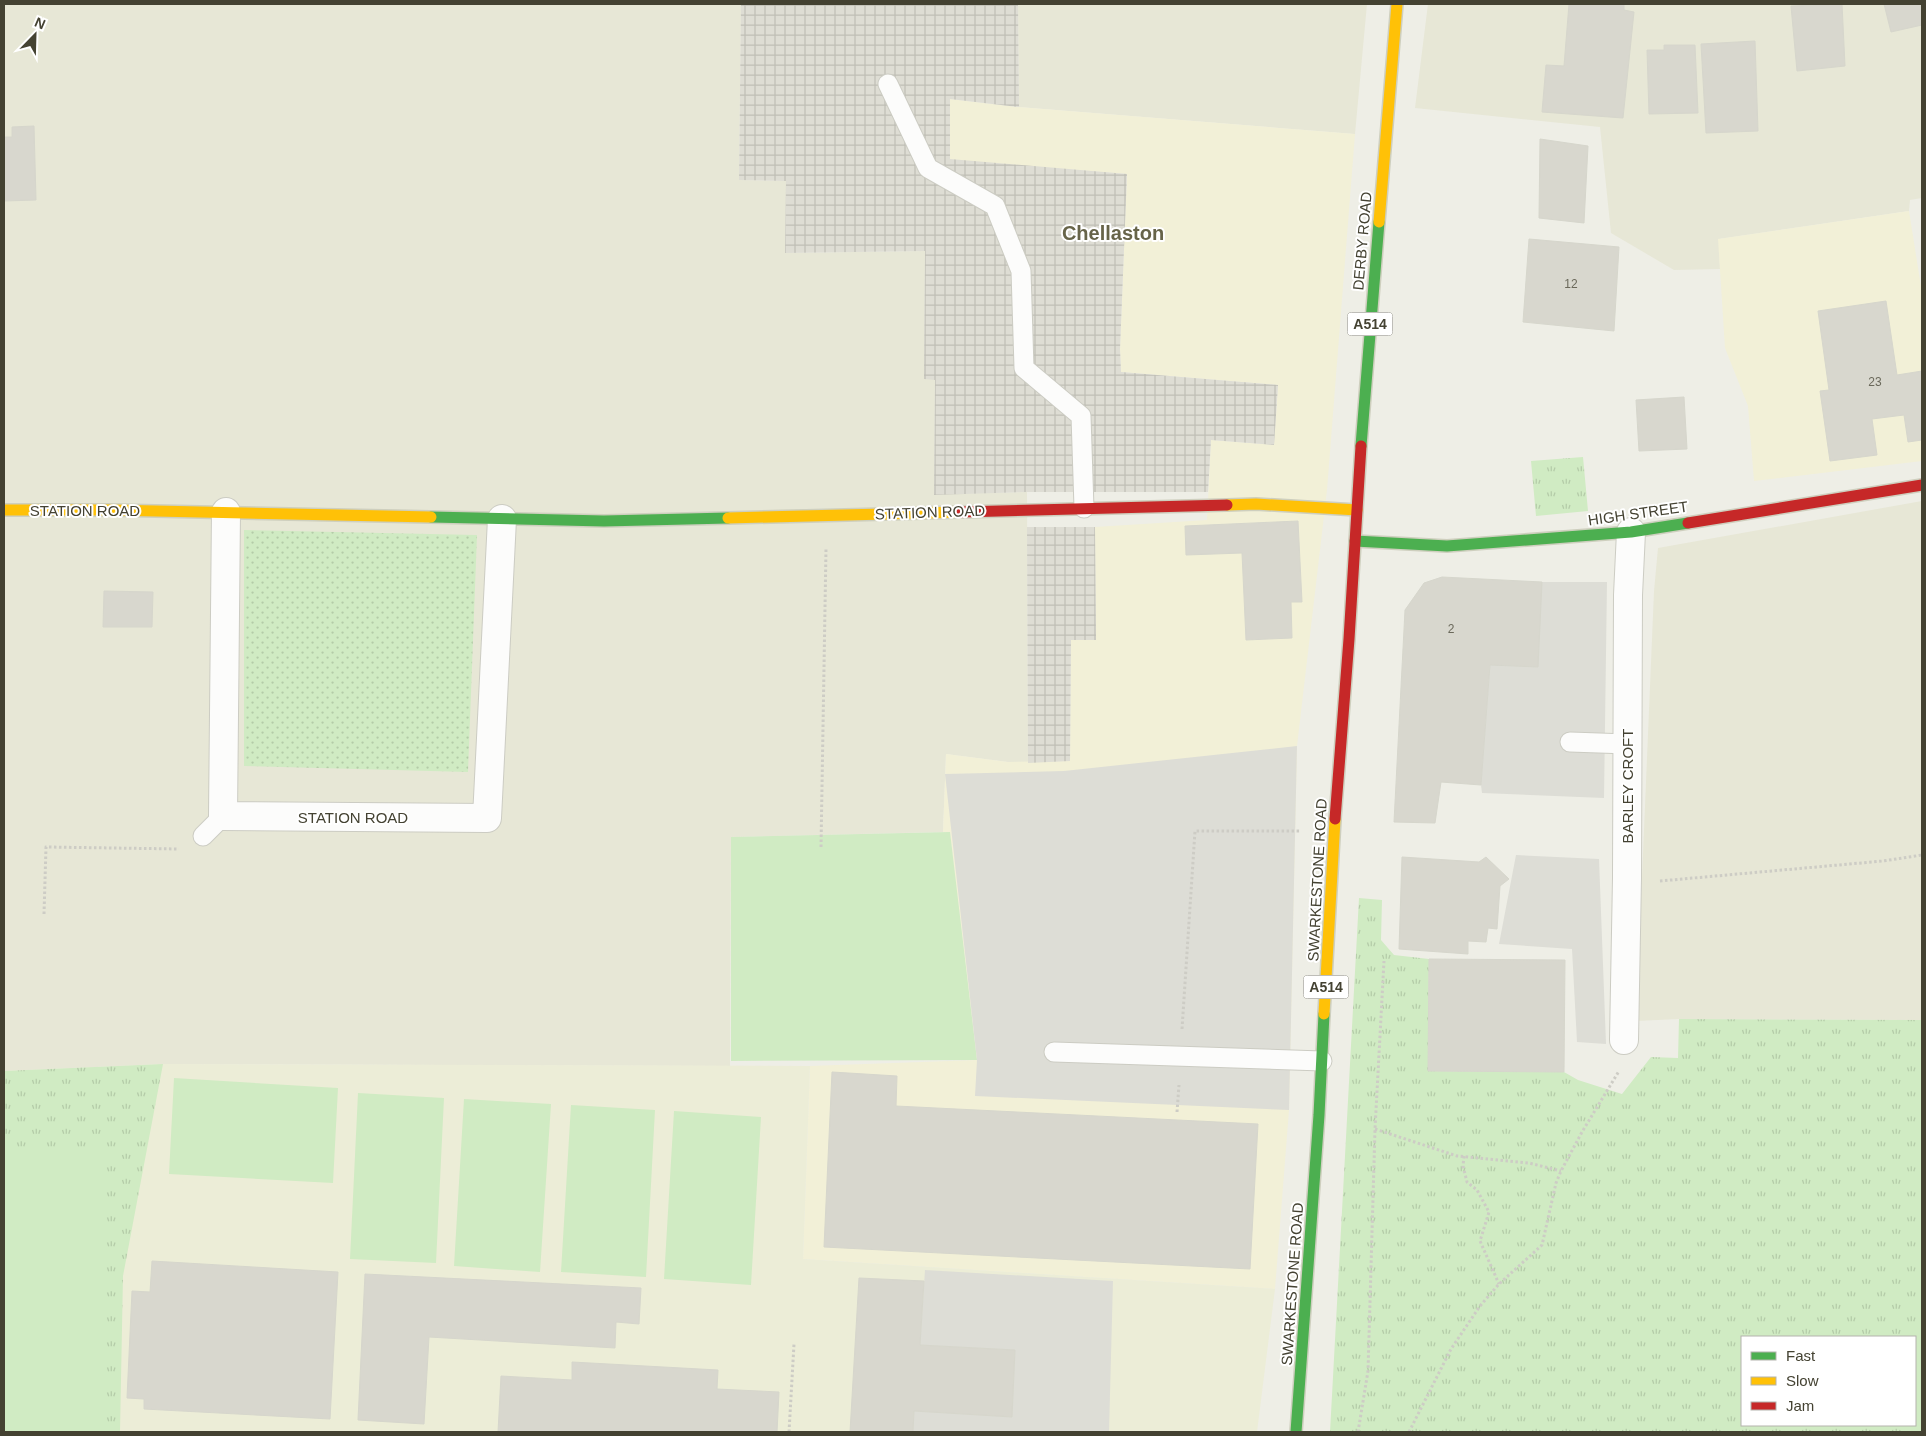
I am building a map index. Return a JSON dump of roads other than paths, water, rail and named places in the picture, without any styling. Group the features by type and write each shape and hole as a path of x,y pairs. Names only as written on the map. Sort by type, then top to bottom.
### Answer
{"street":[{"name":"DERBY ROAD","path":"1357,510 1363,413 1397,4"},
{"name":"HIGH STREET","path":"1355,541 1447,546 1631,532 1922,485"},
{"name":"STATION ROAD","path":"4,510 226,512 604,521 1256,504 1357,510"},
{"name":"SWARKESTONE ROAD","path":"1296,1432 1322,1061 1334,832 1357,510"},
{"path":"223,816 226,512"},
{"name":"STATION ROAD","path":"223,816 487,818 502,518"},
{"name":"BARLEY CROFT","path":"1624,1040 1627,878 1628,595 1631,532"}],"lane":[{"path":"888,84 928,168 995,206 1021,271 1024,368 1081,416 1084,508"},
{"path":"1570,742 1628,744"},
{"path":"203,836 223,816"},
{"path":"1054,1052 1322,1061"}],"district":[{"name":"Chellaston","path":"1113,233"}]}
